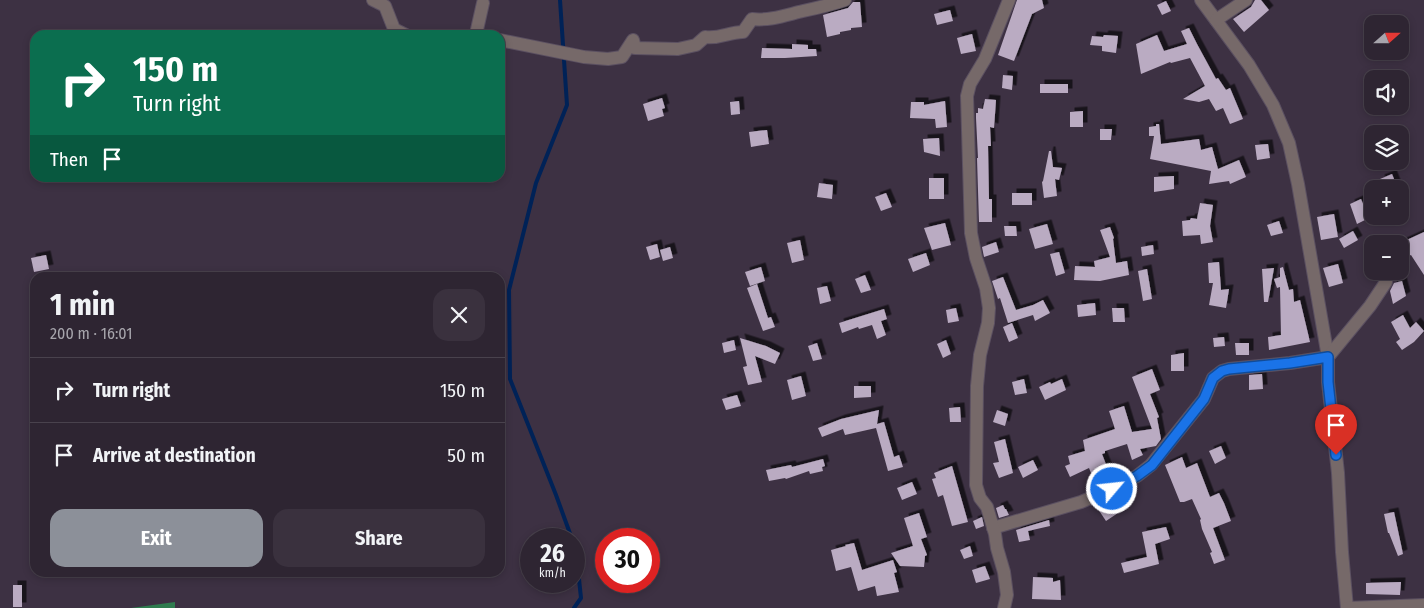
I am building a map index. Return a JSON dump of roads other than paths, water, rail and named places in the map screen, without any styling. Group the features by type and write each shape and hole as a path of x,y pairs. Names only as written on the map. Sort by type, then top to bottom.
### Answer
{"street":[{"path":"373,0 384,6 396,30"},
{"path":"505,41 608,60 622,56 633,40 635,48 678,49 696,45 705,37 715,38 743,32 752,19 777,18 845,0"},
{"path":"1004,608 1007,590 993,528 987,507 980,498 976,485 977,386 980,355 988,323 989,308 986,288 970,233 967,96 970,84 985,59 1008,0"},
{"path":"1201,0 1249,65 1273,105 1289,143 1300,193 1328,357 1328,382 1338,473 1347,608 1424,605"},
{"path":"1216,20 1246,0"},
{"path":"477,30 483,3"},
{"path":"993,528 1081,502 1137,476 1152,465 1168,446 1204,399 1213,378 1222,371 1328,357 1370,306 1386,282"}],"waterway":[{"path":"560,0 567,105 536,183 509,290 510,379 568,528"},
{"path":"574,608 581,598 580,593"}]}
